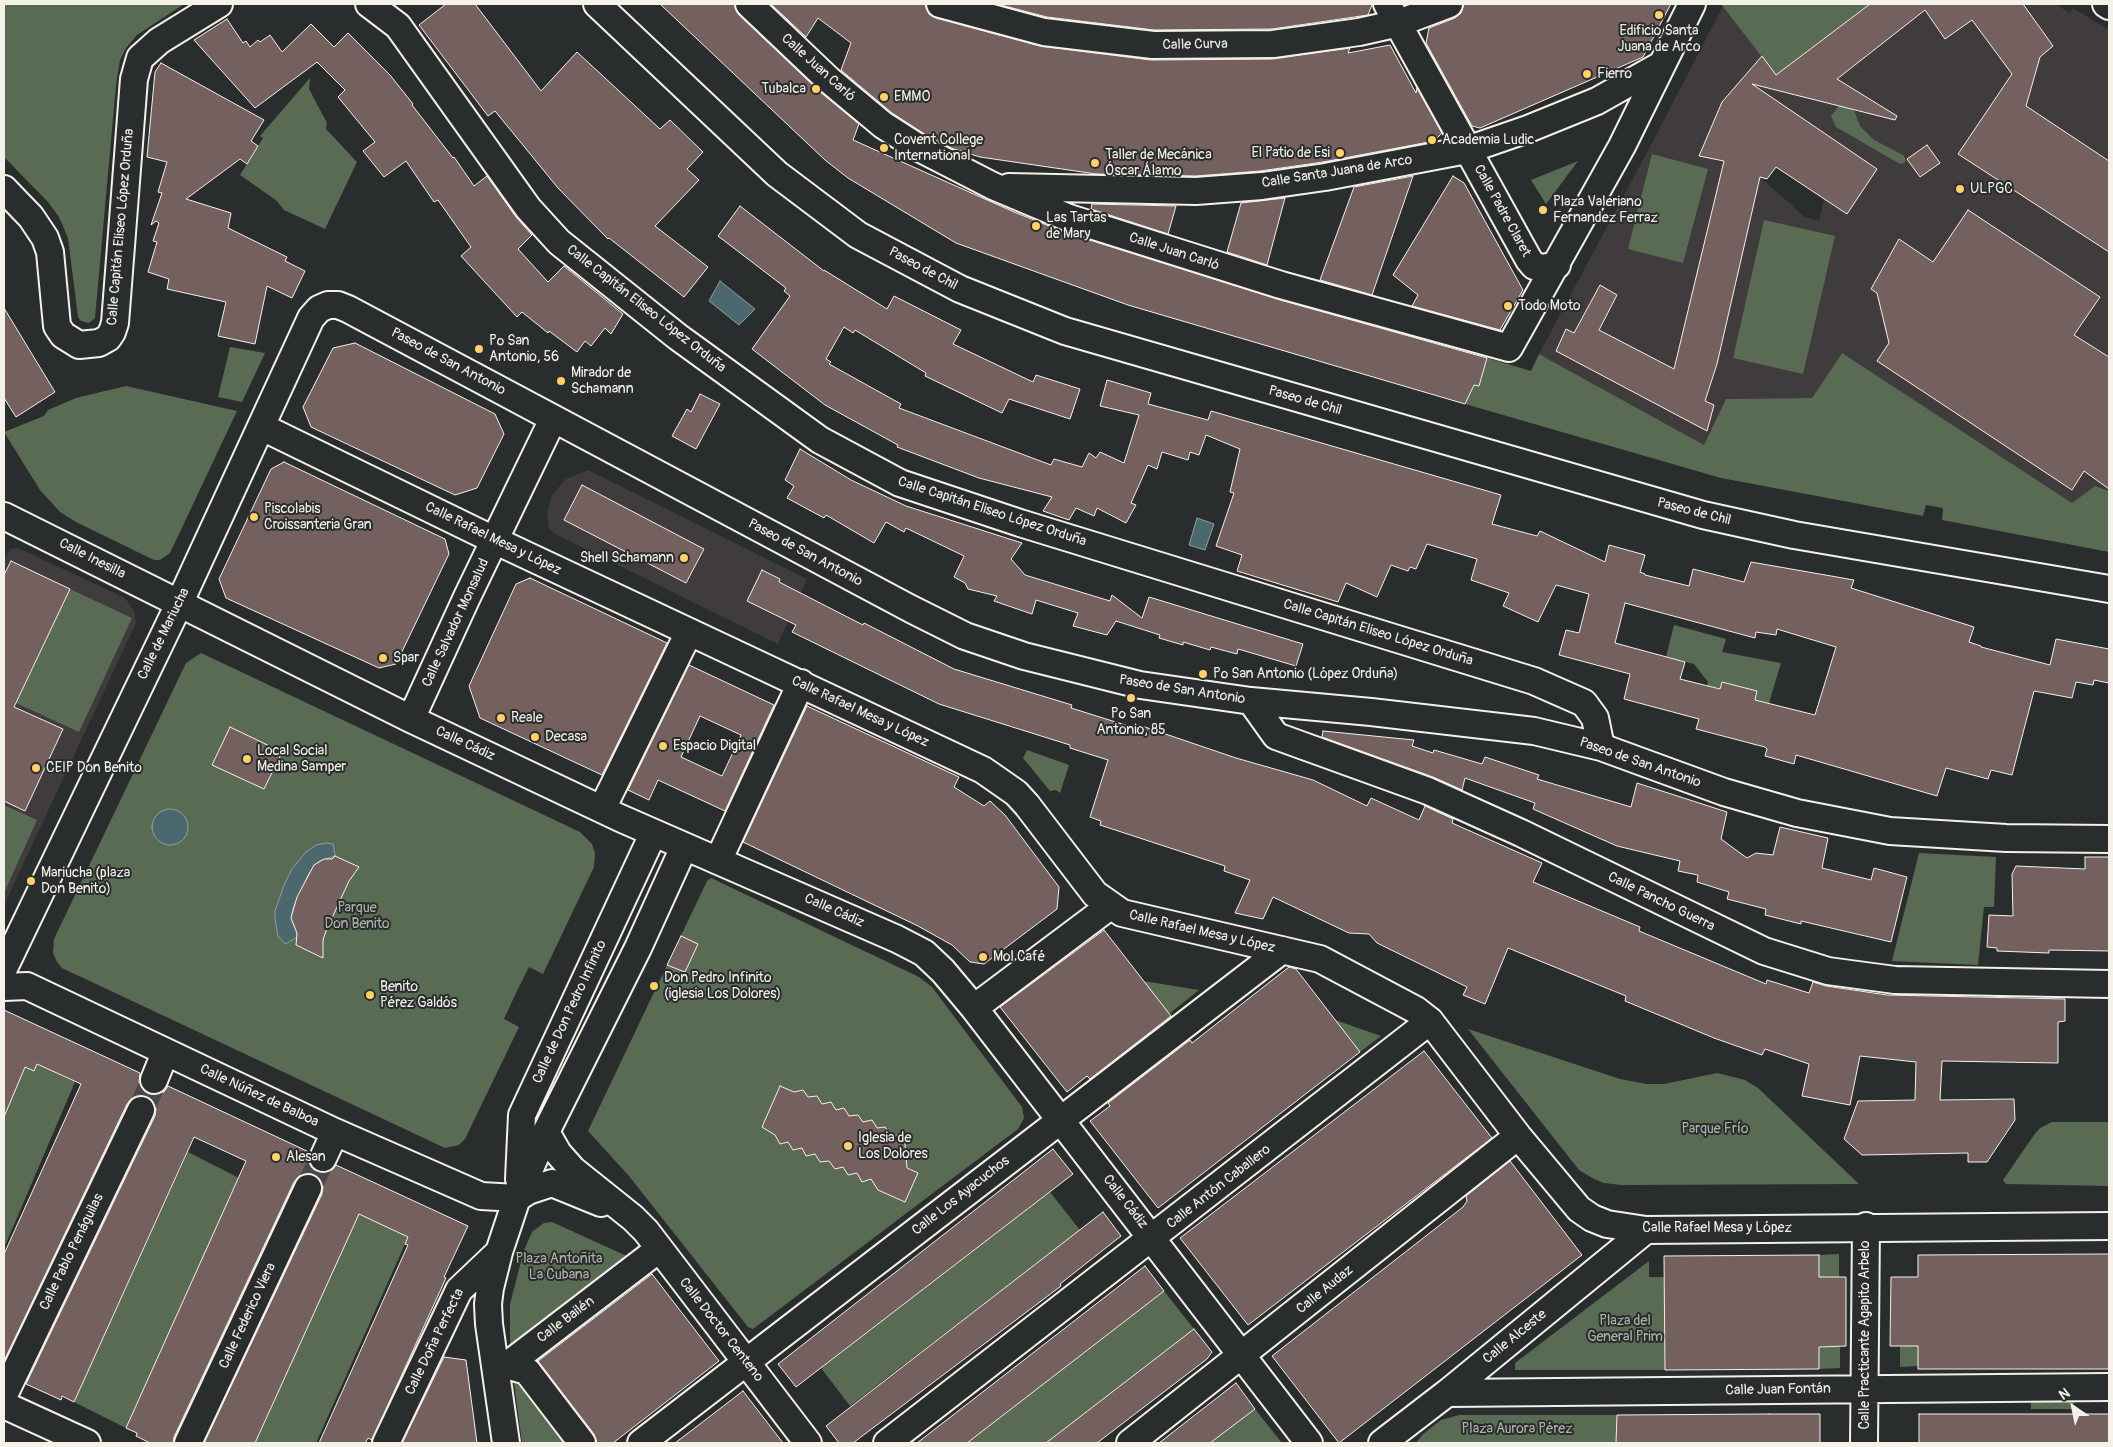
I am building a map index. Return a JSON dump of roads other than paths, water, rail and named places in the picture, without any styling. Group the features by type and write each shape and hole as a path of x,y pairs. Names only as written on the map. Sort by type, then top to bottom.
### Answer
{"street":[{"name":"Calle Capitán Eliseo López Orduña","path":"4,189 31,217 45,238 50,252 57,326 63,335 79,345 99,343 108,338 115,323 134,79 140,58 159,40 219,4"},
{"name":"Calle Capitán Eliseo López Orduña","path":"369,4 398,26 528,208 559,242 678,337 820,440 900,483 1020,523 1534,681 1584,702 1595,718 1601,747"},
{"name":"Paseo de Chil","path":"597,4 777,174 858,235 960,289 1065,331 1703,515 1794,535 2109,589"},
{"name":"Calle Juan Carló","path":"749,4 829,80 883,125 919,148 994,186 1069,218 1281,286 1509,348 1557,265"},
{"name":"Calle Curva","path":"940,4 1044,32 1153,45 1273,44 1359,32 1393,14 1448,4"},
{"path":"1557,265 1622,146 1692,4"},
{"name":"Calle Padre Claret","path":"1393,14 1528,260 1534,266 1543,268 1557,265"},
{"name":"Calle Santa Juana de Arco","path":"994,186 1196,190 1243,187 1325,177 1467,150 1528,129 1597,101 1661,65"},
{"name":"Paseo de San Antonio","path":"328,305 338,305 348,309 911,609 965,636 1024,656 1140,685 1250,701 1371,712 1534,731 1601,747 1724,792 1797,813 1890,831 2006,838 2109,839"},
{"name":"Calle de Mariucha","path":"4,968 179,604 311,318 319,309 328,305"},
{"name":"Calle Salvador Monsalud","path":"411,719 494,540 553,419"},
{"name":"Calle Rafael Mesa y López","path":"262,427 494,540 983,770 1008,787 1028,805 1095,894 1122,913 1320,959 1416,1010 1430,1021 1518,1136 1578,1209 1592,1218 1607,1224 1646,1230 1866,1226 2109,1226"},
{"name":"Calle Inesilla","path":"4,516 179,604"},
{"name":"Calle Cádiz","path":"179,604 411,719 653,834 897,939 924,953 943,971 974,1008 1309,1443"},
{"path":"602,809 689,632"},
{"path":"718,861 801,684"},
{"name":"Calle Pancho Guerra","path":"1250,701 1276,736 1428,791 1521,833 1764,951 1828,970 1895,980 2109,984"},
{"name":"Calle de Don Pedro Infinito","path":"518,1198 522,1116 653,834"},
{"name":"Calle de Don Pedro Infinito","path":"506,1443 502,1369 488,1304 499,1252 518,1198 546,1132 638,948 684,848"},
{"path":"974,1008 1110,906"},
{"name":"Calle Los Ayacuchos","path":"641,1443 1282,950"},
{"name":"Calle Núñez de Balboa","path":"4,987 27,986 335,1132 480,1196 518,1198"},
{"name":"Calle Antón Caballero","path":"887,1443 1430,1021"},
{"path":"154,1080 165,1053"},
{"name":"Calle Pablo Penáguilas","path":"4,1395 141,1110"},
{"path":"323,1158 335,1132"},
{"name":"Calle Doctor Centeno","path":"546,1132 558,1153 572,1170 633,1218 808,1443"},
{"name":"Calle Audaz","path":"1130,1443 1518,1136"},
{"name":"Calle Doctor Centeno","path":"518,1198 552,1183 633,1218"},
{"name":"Calle Federico Viera","path":"188,1443 308,1188"},
{"name":"Calle Practicante Agapito Arbelo","path":"1864,1443 1866,1226"},
{"name":"Calle Alceste","path":"1382,1443 1447,1393 1646,1230"},
{"name":"Calle Bailén","path":"502,1369 659,1249"},
{"name":"Calle Doña Perfecta","path":"386,1443 459,1290 499,1252"},
{"path":"502,1369 527,1371 582,1443"},
{"name":"Calle Juan Fontán","path":"1447,1393 2109,1387"},
{"path":"4,1406 87,1443"}],"water":[{"path":"720,281 755,309 739,325 709,301"},
{"path":"1197,518 1214,524 1205,550 1189,545"},
{"path":"170,809 177,810 183,814 187,820 187,834 183,840 177,844 170,845 163,844 157,840 153,834 152,827 153,820 157,814 163,810"},
{"path":"333,844 335,856 319,861 309,873 293,908 291,918 297,934 296,938 285,944 278,936 275,920 275,911 284,885 292,869 306,852 316,845"}],"tunnel":[{"path":"141,1110 154,1080"},
{"path":"308,1188 323,1158"}],"place":[{"name":"Edificio Santa Juana de Arco","path":"1659,15"},
{"name":"Fierro","path":"1587,74"},
{"name":"Tubalca","path":"816,89"},
{"name":"EMMO","path":"884,97"},
{"name":"Academia Ludic","path":"1432,140"},
{"name":"Covent College International","path":"884,148"},
{"name":"El Patio de Esi","path":"1340,153"},
{"name":"Taller de Mecánica Óscar Álamo","path":"1095,163"},
{"name":"ULPGC","path":"1960,189"},
{"name":"Plaza Valeriano Fernandez Ferraz","path":"1543,210"},
{"name":"Las Tartas de Mary","path":"1036,226"},
{"name":"Todo Moto","path":"1508,306"},
{"name":"Pº San Antonio, 56","path":"479,349"},
{"name":"Mirador de Schamann","path":"561,381"},
{"name":"Piscolabis Croissanteria Gran","path":"254,517"},
{"name":"Shell Schamann","path":"684,558"},
{"name":"Spar","path":"383,658"},
{"name":"Pº San Antonio (López Orduña)","path":"1203,674"},
{"name":"Pº San Antonio, 85","path":"1131,698"},
{"name":"Reale","path":"501,718"},
{"name":"Decasa","path":"535,737"},
{"name":"Espacio Digital","path":"663,746"},
{"name":"Local Social Medina Samper","path":"247,759"},
{"name":"CEIP Don Benito","path":"36,768"},
{"name":"Mariucha (plaza Don Benito)","path":"31,881"},
{"name":"Mol Café","path":"983,957"},
{"name":"Don Pedro Infinito (iglesia Los Dolores)","path":"654,986"},
{"name":"Benito Pérez Galdós","path":"370,995"},
{"name":"Iglesia de Los Dolores","path":"848,1146"},
{"name":"Alesan","path":"276,1157"}],"park label":[{"name":"Parque Don Benito","path":"357,916"},
{"name":"Parque Frío","path":"1715,1129"},
{"name":"Plaza Antoñita La Cubana","path":"559,1268"},
{"name":"Plaza del General Prim","path":"1625,1329"},
{"name":"Plaza Aurora Pérez","path":"1517,1429"}]}
